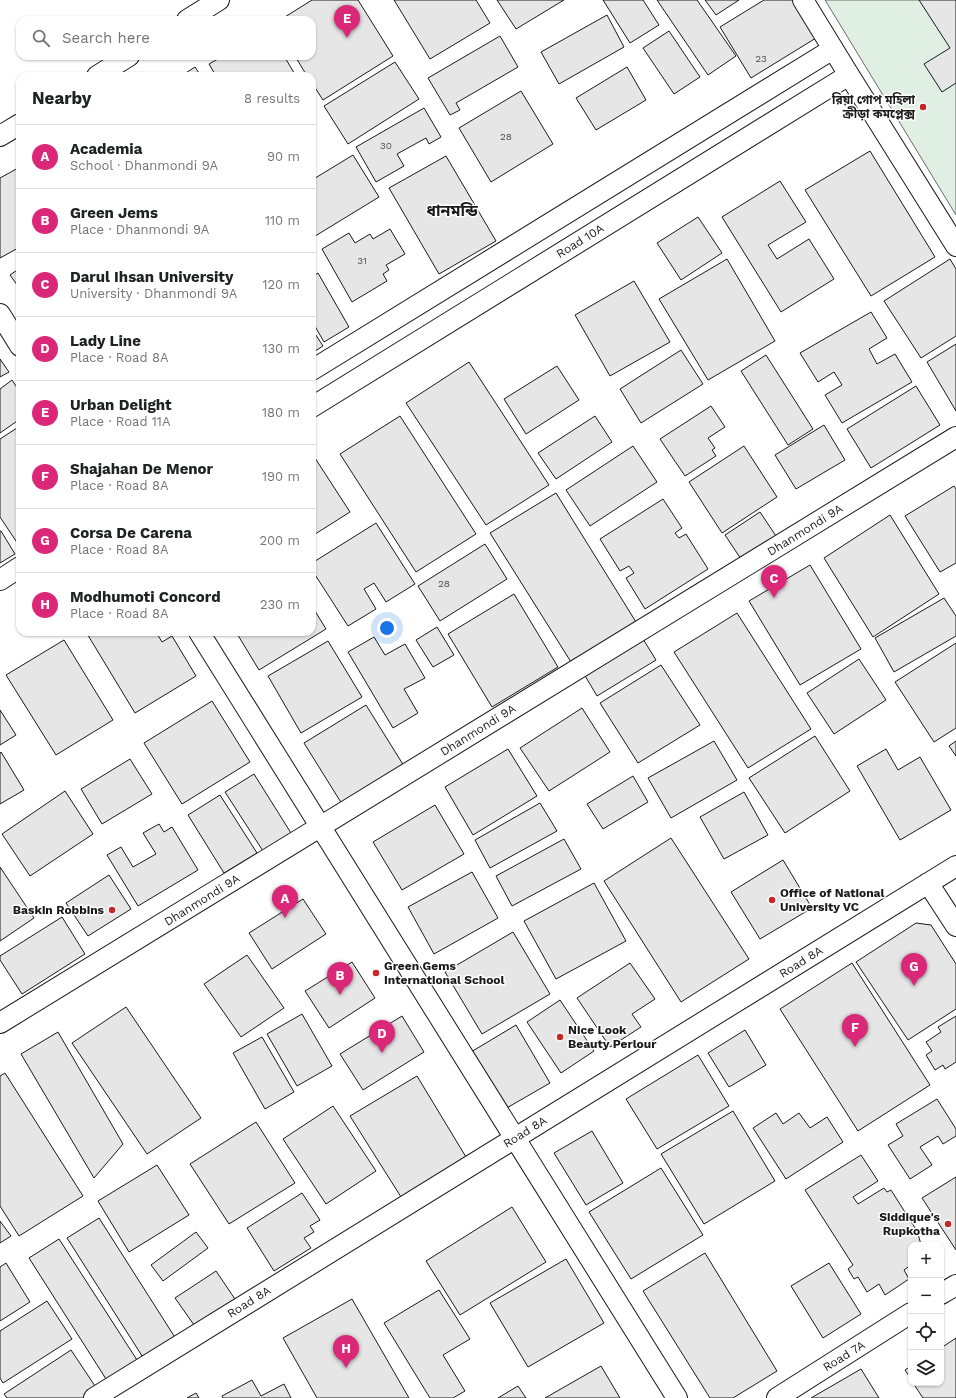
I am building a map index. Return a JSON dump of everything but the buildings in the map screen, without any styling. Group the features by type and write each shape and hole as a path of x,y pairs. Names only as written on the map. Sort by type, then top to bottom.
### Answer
{"street":[{"path":"193,16 219,0"},
{"path":"803,0 956,246"},
{"path":"316,368 833,49"},
{"path":"103,72 123,60"},
{"name":"Road 10A","path":"316,405 849,75"},
{"path":"0,136 16,126"},
{"path":"0,314 16,340"},
{"name":"Dhanmondi 9A","path":"0,1023 956,437"},
{"path":"0,580 16,570"},
{"path":"201,636 677,1398"},
{"name":"Road 8A","path":"94,1398 956,866"},
{"path":"928,883 956,926"},
{"path":"944,1292 956,1285"},
{"name":"Road 7A","path":"777,1398 909,1314"}],"green space":[{"name":"রিয়া গোপ মহিলা ক্রীড়া কমপ্লেক্স","path":"825,0 956,0 956,215"}],"place":[{"name":"Urban Delight","path":"347,38"},
{"name":"রিয়া গোপ মহিলা ক্রীড়া কমপ্লেক্স","path":"923,107"},
{"name":"Darul Ihsan University","path":"774,598"},
{"name":"Office of National University VC","path":"772,900"},
{"name":"Baskin Robbins","path":"112,910"},
{"name":"Academia","path":"285,918"},
{"name":"Green Gems International School","path":"376,973"},
{"name":"Corsa De Carena","path":"914,986"},
{"name":"Green Jems","path":"340,995"},
{"name":"Nice Look Beauty Perlour","path":"560,1037"},
{"name":"Shajahan De Menor","path":"855,1047"},
{"name":"Lady Line","path":"382,1053"},
{"name":"Siddique's Rupkotha","path":"948,1224"},
{"name":"Modhumoti Concord","path":"346,1368"}],"district":[{"name":"ধানমন্ডি","path":"452,210"}]}
